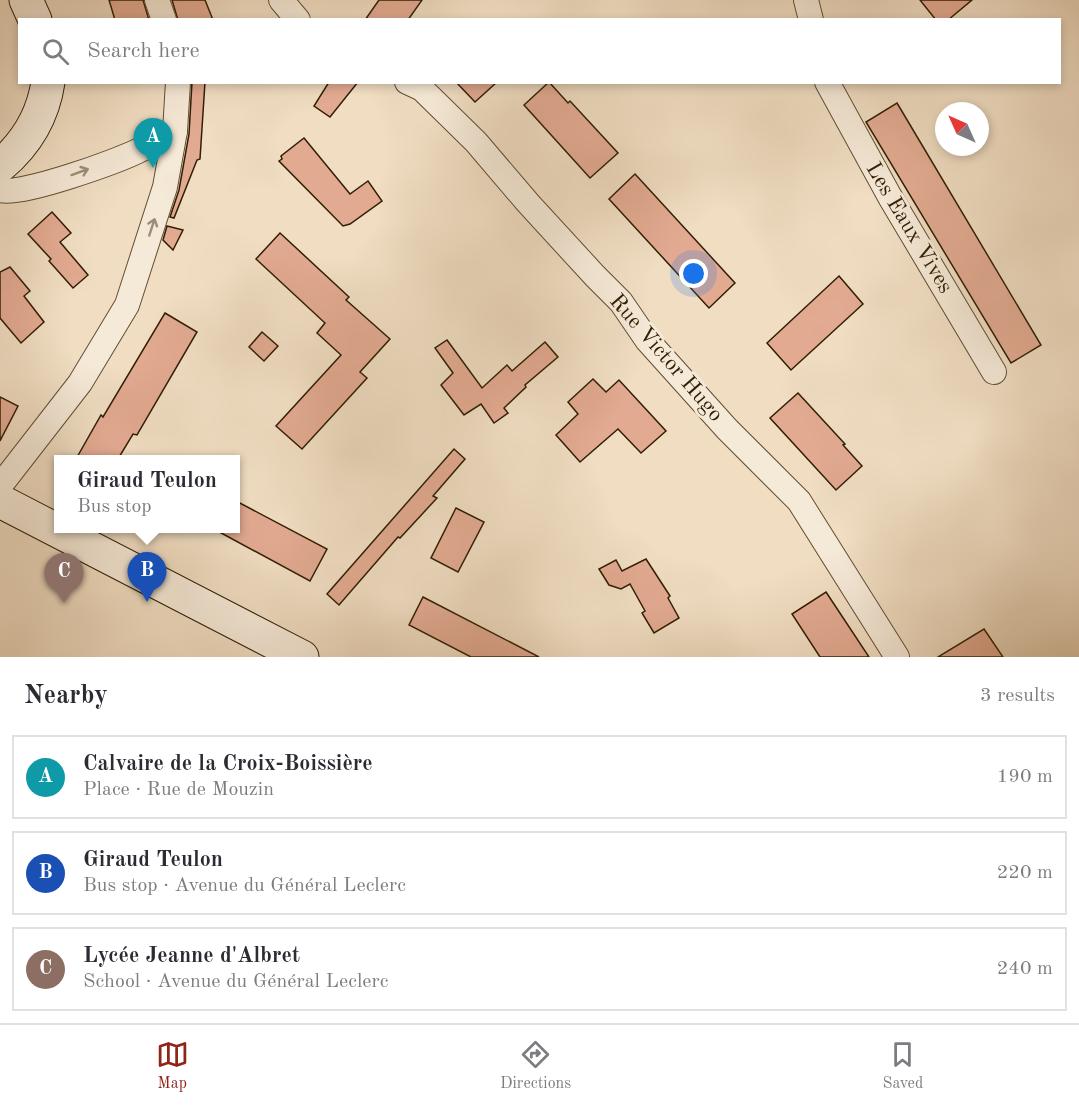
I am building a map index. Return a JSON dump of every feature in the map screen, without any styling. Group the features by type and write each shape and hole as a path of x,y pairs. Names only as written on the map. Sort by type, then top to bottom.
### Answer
{"main road":[{"path":"26,0 33,18"},
{"path":"36,0 43,18"},
{"path":"0,153 25,123 38,84"},
{"path":"0,166 22,144 32,129 42,108 48,84"},
{"path":"0,501 54,529"},
{"path":"62,533 303,657"}],"street":[{"path":"158,0 163,18"},
{"path":"281,0 296,18"},
{"path":"806,0 810,18"},
{"path":"0,486 80,383 127,305 165,187 175,131 177,84"},
{"name":"Rue Victor Hugo","path":"411,84 422,89 476,142 594,276 621,302 647,340 727,429 799,501 897,657"},
{"name":"Les Eaux Vives","path":"827,84 890,197 994,372"},
{"path":"0,190 5,192 24,190 57,180 141,150 175,131"}],"building":[{"path":"109,0 143,0 148,18 114,18"},
{"path":"172,0 205,0 212,18 177,18"},
{"path":"379,0 422,0 409,18 366,18"},
{"path":"920,0 972,0 950,18 934,18"},
{"path":"192,84 205,84 200,159 197,160 174,218 170,217 179,190 189,134"},
{"path":"328,84 356,84 330,117 314,106"},
{"path":"458,84 495,84 475,102"},
{"path":"547,84 551,84 568,103 570,101 618,153 590,178 524,105"},
{"path":"897,103 1041,345 1011,363 866,122"},
{"path":"304,138 350,194 368,181 382,201 350,224 343,226 279,161 282,159 281,156"},
{"path":"635,174 735,283 709,308 609,199"},
{"path":"52,212 71,233 60,242 88,275 73,288 28,234"},
{"path":"167,226 183,230 173,250 163,240"},
{"path":"280,233 349,297 346,300 390,339 360,372 367,378 302,449 276,426 341,355 317,333 325,323 256,259"},
{"path":"10,267 30,291 24,296 44,322 21,343 0,318 0,272"},
{"path":"839,276 863,304 791,370 767,343"},
{"path":"165,313 197,332 137,435 133,434 120,455 78,455 101,415 103,417"},
{"path":"262,332 278,346 264,361 249,347"},
{"path":"447,340 482,388 507,365 512,371 545,342 558,357 525,385 526,387 504,408 508,413 494,423 481,404 464,415 441,385 453,373 435,348"},
{"path":"593,379 606,392 619,380 666,431 641,453 618,429 580,462 556,435 578,414 568,402"},
{"path":"798,393 862,466 836,490 770,418"},
{"path":"0,397 18,406 0,441"},
{"path":"454,449 465,459 433,496 437,498 400,538 398,537 339,605 327,594"},
{"path":"240,503 327,549 310,581 221,533 240,533"},
{"path":"456,508 484,522 458,572 431,558"},
{"path":"646,559 670,596 668,598 679,618 654,633 642,613 645,611 630,584 621,589 609,585 599,569 616,560 622,571"},
{"path":"826,592 869,657 820,657 792,614"},
{"path":"423,597 539,657 471,657 409,625"},
{"path":"984,629 1003,657 938,657"}],"place":[{"name":"Calvaire de la Croix-Boissière","path":"153,168"},
{"name":"Giraud Teulon","path":"147,602"},
{"name":"Lycée Jeanne d'Albret","path":"64,603"}]}
